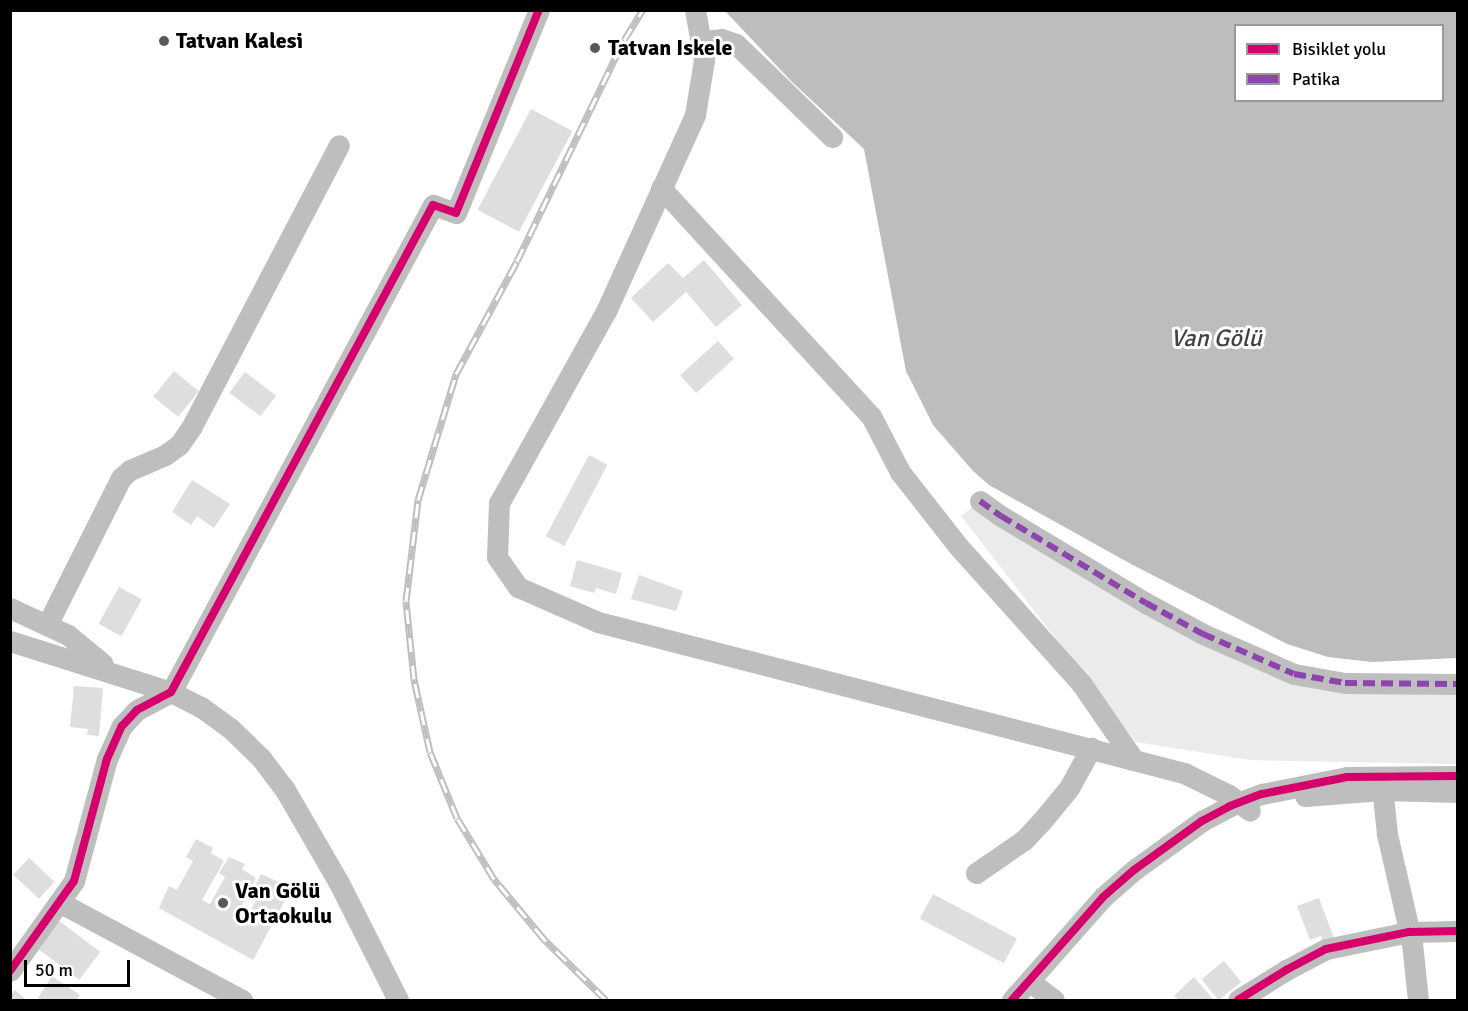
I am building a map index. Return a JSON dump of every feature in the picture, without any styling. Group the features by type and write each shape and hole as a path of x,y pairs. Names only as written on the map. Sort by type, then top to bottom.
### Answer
{"street":[{"path":"10,970 74,881 107,759 122,726 137,710 171,692 433,205 456,213 539,10"},
{"path":"695,10 704,60 694,115 606,311 499,503 497,556 518,587 598,622 1184,773 1245,807"},
{"path":"701,41 722,39 736,44 832,137"},
{"path":"47,625 121,478 130,470 165,455 179,445 191,428 339,145"},
{"path":"661,188 871,416 900,472 958,546 1081,683 1134,760"},
{"path":"980,501 1146,603 1203,634 1284,670 1345,683 1458,684"},
{"path":"10,608 68,635 111,671"},
{"path":"10,641 111,671 171,692 201,707 230,728 261,758 284,788 338,881 398,1000"},
{"path":"976,873 1023,840 1041,822 1069,788 1090,748"},
{"path":"1012,1000 1030,990 1132,885 1191,842 1245,807 1382,783 1458,776"},
{"path":"1382,783 1458,792"},
{"path":"1382,783 1387,834 1410,932 1418,1000"},
{"path":"59,902 242,1000"},
{"path":"1238,1000 1286,970 1326,949 1410,932 1458,931"},
{"path":"1030,990 1054,1000"}],"shaded area":[{"path":"980,501 1294,674 1457,684 1457,764 1250,760 1136,742 961,516"}],"water":[{"name":"Van Gölü","path":"725,11 1457,11 1457,658 1372,662 1328,657 1287,644 1131,564 989,485 973,471 933,425 906,371 864,149 791,81"}],"building":[{"path":"531,109 572,131 519,232 477,210"},
{"path":"704,260 742,305 716,327 686,292 653,322 631,298 668,263 683,278"},
{"path":"718,341 734,359 696,393 680,375"},
{"path":"174,371 199,391 178,417 153,397"},
{"path":"245,372 276,395 260,416 229,393"},
{"path":"589,455 608,465 564,546 546,536"},
{"path":"192,480 230,504 214,528 197,516 191,525 172,512"},
{"path":"577,560 622,573 616,594 596,588 594,593 570,586"},
{"path":"639,575 683,591 676,611 631,599"},
{"path":"119,587 142,600 121,636 99,624"},
{"path":"74,686 103,688 99,736 87,735 88,729 70,727"},
{"path":"196,839 213,848 211,853 224,861 202,900 210,904 225,877 219,873 229,857 245,864 242,869 256,878 236,916 245,921 259,895 252,892 261,874 281,883 279,888 289,893 253,960 159,908 169,886 177,890 193,861 186,857"},
{"path":"29,858 55,882 39,899 13,875"},
{"path":"933,894 1017,939 1004,963 920,919"},
{"path":"1319,898 1334,938 1323,942 1321,936 1310,940 1297,906"},
{"path":"58,920 100,952 79,980 37,948"},
{"path":"1224,961 1241,982 1218,1000 1201,979"},
{"path":"52,976 80,995 76,1000 38,998"},
{"path":"1194,977 1213,999 1179,1000 1174,996"},
{"path":"15,990 26,1000 10,1000 10,995"}],"railway":[{"path":"606,1000 544,939 494,879 457,818 430,752 414,679 406,601 418,500 456,374 517,261 624,40 643,10"}],"marked path":[{"path":"980,501 1146,603 1203,634 1294,674 1345,683 1458,684"}],"cycle path":[{"path":"10,971 74,881 107,759 122,726 137,710 171,692 433,205 456,213 539,10"},
{"path":"1012,1000 1103,897 1134,870 1202,821 1230,806 1262,794 1347,777 1458,776"},
{"path":"1238,1000 1286,970 1326,949 1409,932 1458,931"}],"place":[{"name":"Tatvan Kalesi","path":"164,41"},
{"name":"Tatvan Iskele","path":"595,48"},
{"name":"Van Gölü Ortaokulu","path":"223,903"}]}
